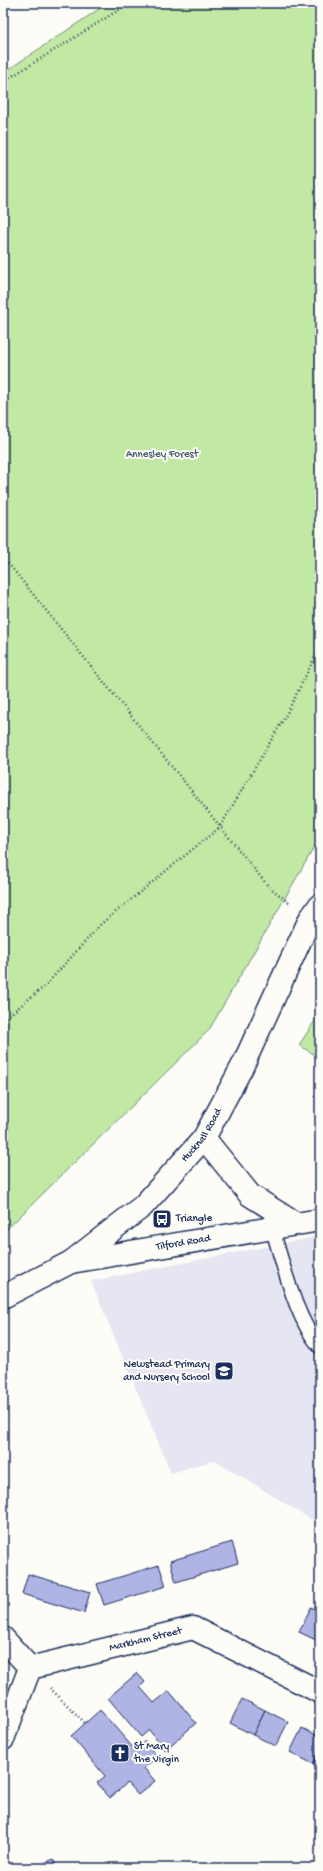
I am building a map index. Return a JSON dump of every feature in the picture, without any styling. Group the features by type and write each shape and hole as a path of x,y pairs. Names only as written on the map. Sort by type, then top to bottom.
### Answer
{"street":[{"name":"Hucknall Road","path":"3,1297 71,1262 143,1206 204,1138 242,1066 315,912"},
{"path":"204,1138 250,1195 296,1224"},
{"name":"Tilford Road","path":"71,1262 320,1220"},
{"name":"Markham Street","path":"30,1668 193,1628 320,1692"},
{"path":"3,1638 30,1668 3,1739"}],"lane":[{"path":"272,1228 297,1304 306,1326 320,1347"}],"path":[{"path":"3,82 130,3"},
{"path":"3,556 268,886 315,912"},
{"path":"3,1020 45,986 101,924 220,827 286,715 320,647"},
{"path":"30,1668 85,1723"}],"shaded area":[{"name":"Newstead Primary and Nursery School","path":"320,1236 320,1525 215,1460 171,1473 91,1281"}],"green space":[{"name":"Annesley Forest","path":"108,3 320,3 320,837 209,1030 3,1233 3,73"},
{"path":"320,1013 320,1058 299,1045"}],"building":[{"path":"232,1542 238,1563 176,1582 170,1561"},
{"path":"159,1565 166,1586 104,1605 97,1584"},
{"path":"28,1574 90,1592 84,1613 22,1594"},
{"path":"311,1607 320,1612 320,1642 299,1632"},
{"path":"137,1673 145,1682 140,1687 154,1703 169,1691 196,1723 165,1750 149,1730 141,1737 108,1698"},
{"path":"242,1699 265,1710 253,1735 230,1723"},
{"name":"St Mary the Virgin","path":"100,1710 135,1750 145,1741 157,1757 144,1768 155,1781 138,1795 127,1783 110,1798 97,1783 105,1776 71,1736"},
{"path":"265,1710 288,1722 276,1746 253,1735"},
{"path":"302,1728 320,1737 320,1749 313,1764 290,1752"},
{"path":"320,1749 320,1767 313,1764"},
{"path":"54,1859 58,1868 34,1868 34,1867"}],"place":[{"name":"Triangle","path":"162,1219"},
{"name":"Newstead Primary and Nursery School","path":"224,1371"},
{"name":"St Mary the Virgin","path":"120,1753"}]}
